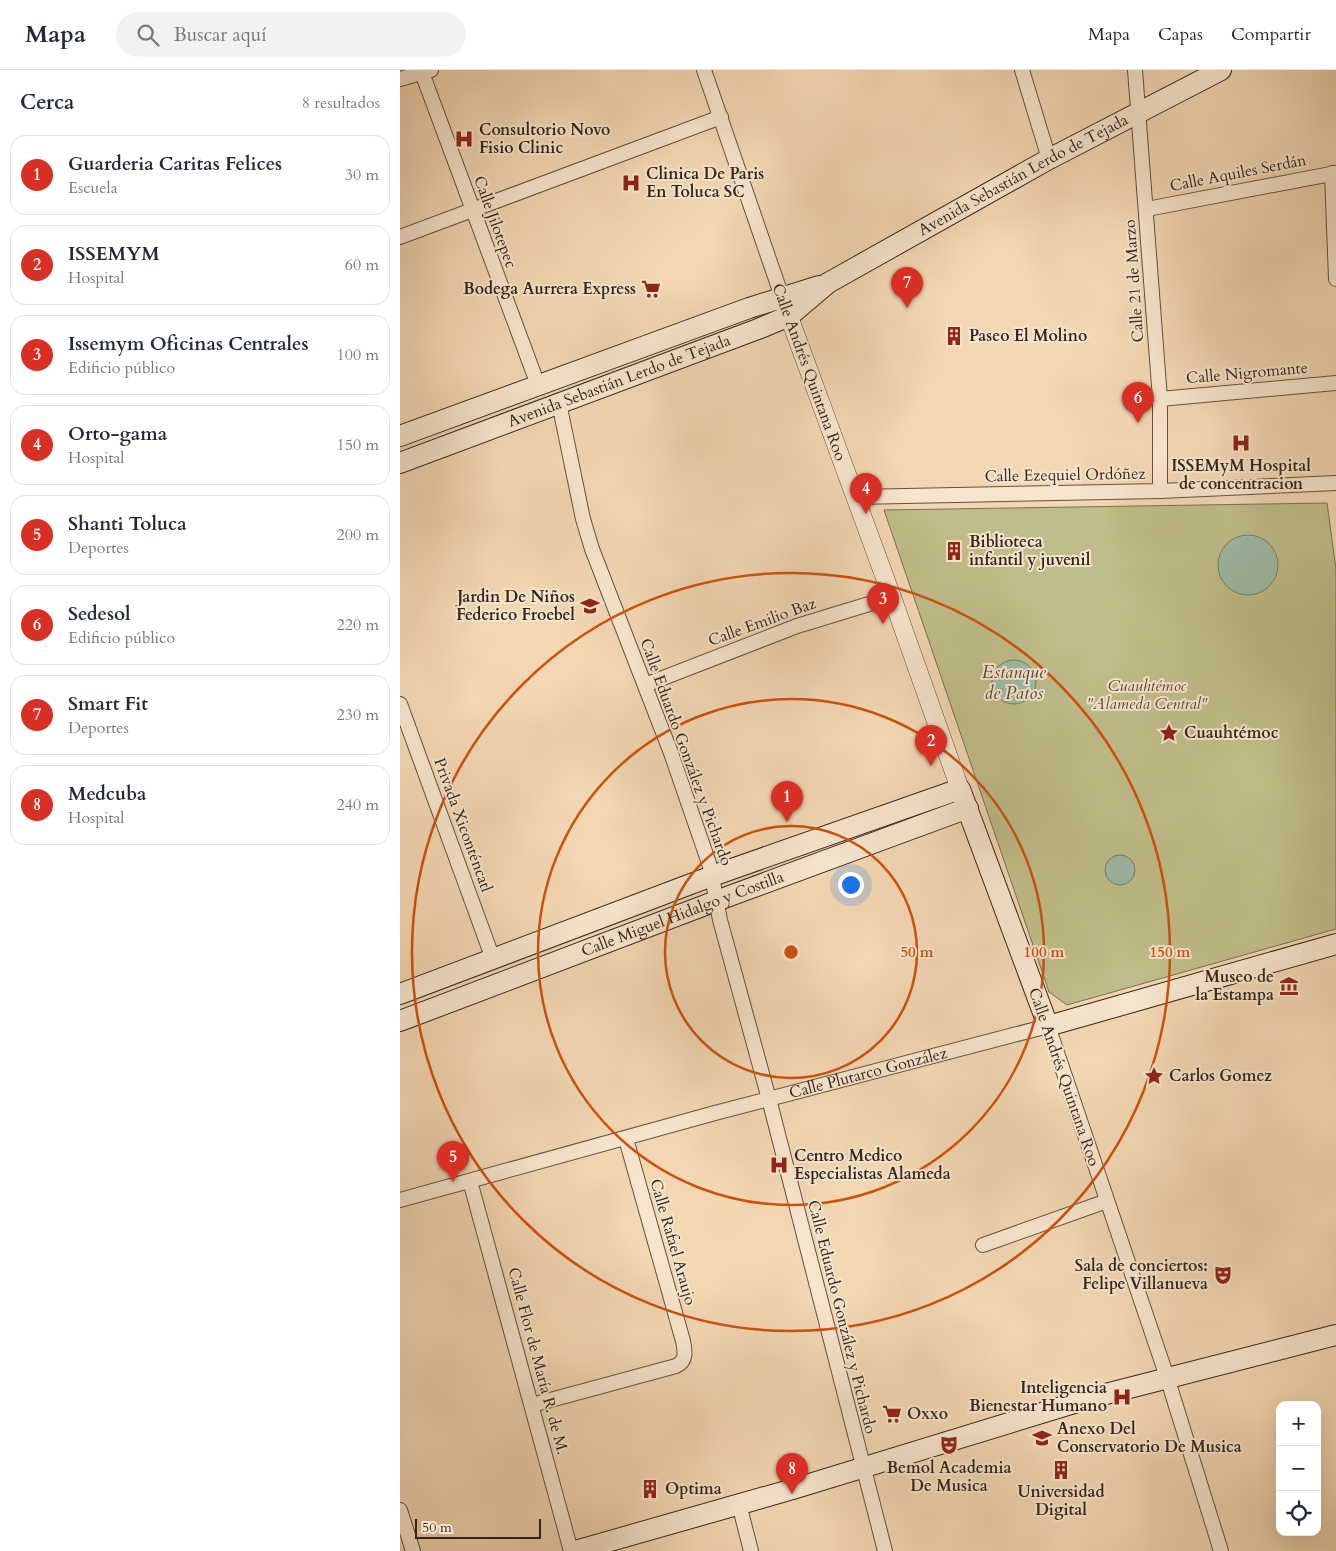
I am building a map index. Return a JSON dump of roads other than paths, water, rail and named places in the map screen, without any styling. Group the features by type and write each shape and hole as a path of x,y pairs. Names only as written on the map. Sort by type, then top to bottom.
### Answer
{"main road":[{"name":"Avenida Sebastián Lerdo de Tejada","path":"400,463 789,316 828,283 1049,159 1221,70"},
{"name":"Avenida Sebastián Lerdo de Tejada","path":"400,436 782,297 828,283"},
{"name":"Calle Andrés Quintana Roo","path":"960,789 1048,1026"},
{"name":"Calle Miguel Hidalgo y Costilla","path":"400,994 712,876 960,789"},
{"name":"Calle Miguel Hidalgo y Costilla","path":"400,1021 968,808"},
{"name":"Calle Plutarco González","path":"1048,1026 1336,944"},
{"path":"573,1551 739,1504 1094,1397 1336,1335"}],"street":[{"name":"Calle Andrés Quintana Roo","path":"704,70 782,297 960,789"},
{"path":"1022,70 1049,159"},
{"name":"Calle 21 de Marzo","path":"1135,70 1160,399 1160,491"},
{"path":"400,79 425,71"},
{"name":"Calle Jilotepec","path":"425,71 472,210 538,385"},
{"path":"400,237 721,117"},
{"path":"1334,173 1336,279"},
{"name":"Calle Aquiles Serdán","path":"1146,209 1334,173"},
{"name":"Calle Nigromante","path":"1160,399 1336,383"},
{"name":"Calle Eduardo González y Pichardo","path":"559,403 583,519 592,549 693,813 712,876 716,901 885,1551"},
{"name":"Calle Ezequiel Ordóñez","path":"855,497 1160,491 1336,483"},
{"name":"Calle Emilio Baz","path":"645,685 788,629 892,597"},
{"name":"Privada Xiconténcatl","path":"400,704 404,727 493,959"},
{"name":"Calle Andrés Quintana Roo","path":"1048,1026 1167,1377 1221,1551"},
{"name":"Calle Plutarco González","path":"400,1200 769,1099 1048,1026"},
{"name":"Calle Rafael Araujo","path":"532,1405 676,1366 683,1360 685,1355 683,1341 626,1139"},
{"name":"Calle Flor de María R. de M.","path":"470,1181 573,1551"},
{"path":"983,1245 1107,1201"},
{"path":"739,1504 750,1551"},
{"path":"400,1510 413,1551"}],"water":[{"path":"1242,535 1254,535 1270,543 1276,553 1278,565 1276,577 1270,587 1254,595 1242,595 1226,587 1218,571 1218,559 1226,543"},
{"name":"Estanque de Patos","path":"1014,660 1026,664 1032,670 1036,682 1032,694 1026,700 1014,704 1002,700 996,694 992,682 996,670 1002,664"},
{"path":"1120,855 1130,860 1135,870 1130,880 1120,885 1110,880 1105,870 1110,860"}],"place":[{"name":"Consultorio Novo Fisio Clinic","path":"464,139"},
{"name":"Clinica De Paris En Toluca SC","path":"631,183"},
{"name":"Bodega Aurrera Express","path":"651,289"},
{"name":"Smart Fit","path":"907,308"},
{"name":"Paseo El Molino","path":"954,336"},
{"name":"Sedesol","path":"1138,423"},
{"name":"ISSEMyM Hospital de concentracion","path":"1241,443"},
{"name":"Orto-gama","path":"866,514"},
{"name":"Biblioteca infantil y juvenil","path":"954,551"},
{"name":"Jardin De Niños Federico Froebel","path":"590,606"},
{"name":"Issemym Oficinas Centrales","path":"883,624"},
{"name":"Cuauhtémoc","path":"1169,733"},
{"name":"ISSEMYM","path":"931,766"},
{"name":"Guarderia Caritas Felices","path":"787,822"},
{"name":"Museo de la Estampa","path":"1289,986"},
{"name":"Carlos Gomez","path":"1154,1076"},
{"name":"Centro Medico Especialistas Alameda","path":"779,1165"},
{"name":"Shanti Toluca","path":"453,1182"},
{"name":"Sala de conciertos: Felipe Villanueva","path":"1223,1275"},
{"name":"Inteligencia Bienestar Humano","path":"1122,1397"},
{"name":"Oxxo","path":"892,1414"},
{"name":"Anexo Del Conservatorio De Musica","path":"1042,1438"},
{"name":"Bemol Academia De Musica","path":"949,1445"},
{"name":"Universidad Digital","path":"1061,1470"},
{"name":"Optima","path":"650,1489"},
{"name":"Medcuba","path":"792,1494"}],"park label":[{"name":"Cuauhtémoc \"Alameda Central\"","path":"1147,695"}]}
